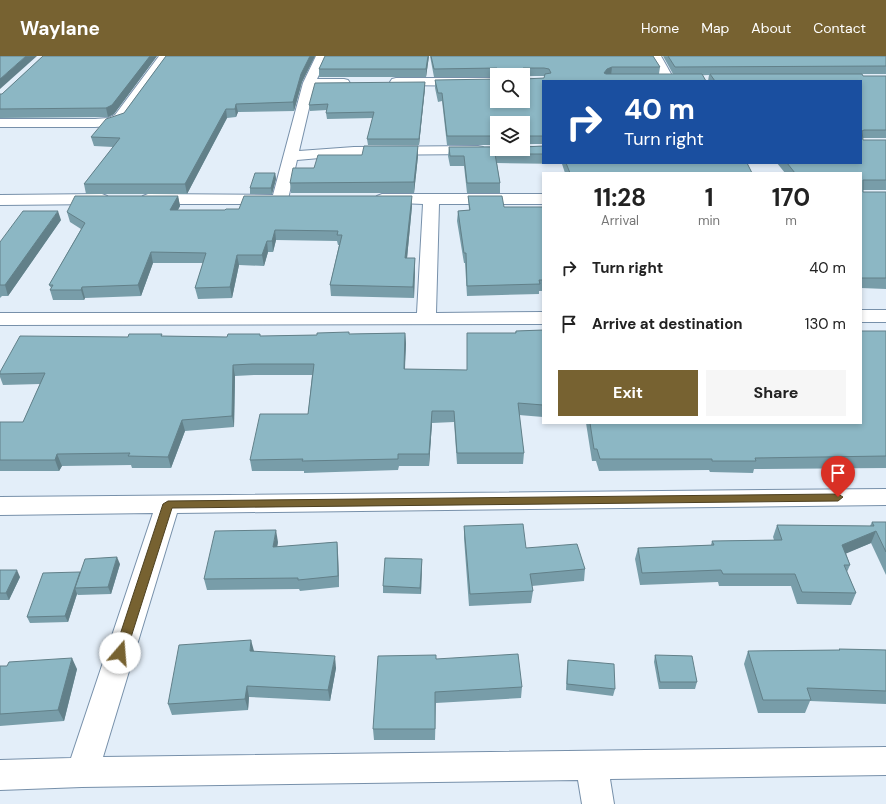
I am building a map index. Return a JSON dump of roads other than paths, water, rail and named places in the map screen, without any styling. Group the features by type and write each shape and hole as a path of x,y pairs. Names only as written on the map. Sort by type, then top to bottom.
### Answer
{"street":[{"path":"0,123 96,123 116,120 120,118 165,56"},
{"path":"280,199 310,83 322,56"},
{"path":"655,56 667,80"},
{"path":"388,82 490,82"},
{"path":"310,83 356,83"},
{"path":"291,156 354,151 490,150"},
{"path":"426,318 431,198"},
{"path":"0,200 117,199"},
{"path":"132,199 296,199"},
{"path":"368,199 542,199"},
{"path":"862,316 886,316"},
{"path":"1,320 542,318"},
{"path":"0,506 886,497"},
{"path":"82,772 168,504"},
{"path":"0,775 82,772 886,761"},
{"path":"592,765 598,804"}]}
